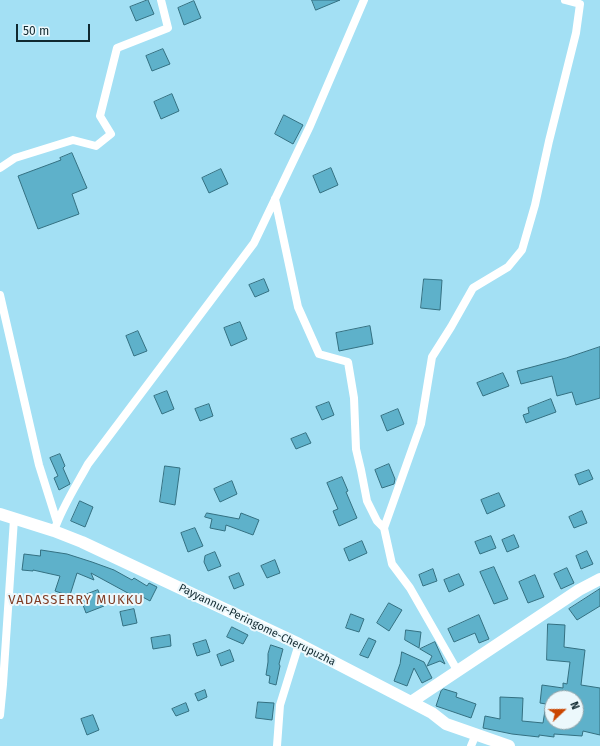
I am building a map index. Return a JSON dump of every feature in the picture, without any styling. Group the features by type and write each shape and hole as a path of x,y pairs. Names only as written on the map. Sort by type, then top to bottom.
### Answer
{"main road":[{"name":"Payyannur-Peringome-Cherupuzha","path":"0,514 14,519 56,527 82,542 299,644 432,713 446,724 509,746"},
{"path":"411,702 457,670 580,590 600,579"}],"street":[{"path":"0,168 15,158 73,140 96,146 111,134 100,116 117,48 168,28 160,0"},
{"path":"56,527 67,501 88,464 254,243 310,126 364,0"},
{"path":"457,670 410,588 392,564 384,528 421,424 432,357 473,288 508,267 522,250 535,205 549,141 576,33 580,4 565,0"},
{"path":"275,199 298,307 303,320 319,354 348,362 354,398 356,449 368,501 376,521 384,528"},
{"path":"0,295 38,465 56,527"},
{"path":"0,714 14,519"},
{"path":"277,746 280,705 299,644"},
{"path":"471,746 476,734"}],"building":[{"path":"148,0 154,14 136,21 130,7"},
{"path":"312,0 340,0 316,10"},
{"path":"194,1 201,18 184,25 178,8"},
{"path":"163,49 170,64 152,71 146,56"},
{"path":"172,94 179,111 161,119 154,102"},
{"path":"284,115 303,125 293,144 275,134"},
{"path":"72,153 87,188 72,194 79,214 38,229 18,176 61,160 60,158"},
{"path":"331,168 338,185 320,193 313,176"},
{"path":"221,169 228,184 209,193 202,178"},
{"path":"264,279 269,291 255,297 249,285"},
{"path":"424,279 442,280 440,310 421,308"},
{"path":"240,322 247,339 231,346 224,328"},
{"path":"370,326 373,344 339,351 336,333"},
{"path":"138,331 147,351 134,356 126,336"},
{"path":"600,347 600,398 576,405 572,392 557,396 552,376 521,384 517,371"},
{"path":"503,373 509,386 483,396 477,383"},
{"path":"167,391 174,409 162,414 154,396"},
{"path":"551,399 556,412 526,423 523,415 529,413 528,408"},
{"path":"329,402 334,415 322,420 316,407"},
{"path":"209,404 213,416 200,421 195,409"},
{"path":"398,409 404,424 387,431 381,416"},
{"path":"306,433 311,443 296,449 291,439"},
{"path":"60,454 65,466 63,468 70,484 59,490 54,478 58,476 50,458"},
{"path":"389,464 395,479 394,484 382,488 375,470"},
{"path":"165,466 180,468 175,505 160,502"},
{"path":"589,470 593,479 579,485 575,475"},
{"path":"342,477 348,491 346,492 357,518 339,526 333,511 338,509 327,483"},
{"path":"232,481 237,494 220,502 214,489"},
{"path":"499,493 505,506 487,514 481,500"},
{"path":"80,501 93,507 85,527 71,521"},
{"path":"582,511 587,523 574,528 569,517"},
{"path":"207,513 239,519 241,513 259,520 253,535 226,525 225,531 210,528 212,519 205,517"},
{"path":"195,528 203,546 188,552 181,533"},
{"path":"514,535 519,547 507,552 502,540"},
{"path":"491,536 496,548 480,554 475,542"},
{"path":"362,541 367,553 349,561 344,549"},
{"path":"41,550 67,554 114,570 132,580 134,578 147,586 149,583 157,587 150,601 139,595 137,598 91,573 94,580 77,573 70,595 67,595 55,591 60,576 33,570 22,570 24,554 40,556"},
{"path":"587,551 593,564 581,569 576,556"},
{"path":"215,552 221,566 208,571 204,562 205,556"},
{"path":"275,560 280,573 267,578 261,566"},
{"path":"494,567 508,599 494,604 480,572"},
{"path":"567,568 574,583 561,589 554,574"},
{"path":"433,569 437,581 423,586 419,575"},
{"path":"239,573 244,585 234,589 229,577"},
{"path":"459,574 464,585 449,592 444,580"},
{"path":"535,575 544,597 528,603 519,582"},
{"path":"600,589 600,606 577,620 569,609"},
{"path":"98,590 104,606 86,613 80,597"},
{"path":"389,603 402,610 389,631 377,623"},
{"path":"134,609 137,623 123,626 120,612"},
{"path":"351,614 364,619 359,632 346,628"},
{"path":"479,615 489,639 479,643 475,633 454,642 448,629"},
{"path":"548,624 565,625 564,647 585,650 581,685 600,688 600,735 583,731 582,736 554,734 554,737 539,735 539,737 512,734 483,728 485,716 500,719 500,697 523,698 522,721 543,723 544,717 544,730 584,730 584,690 544,690 544,704 540,703 542,685 563,688 563,683 567,684 570,662 547,660"},
{"path":"232,627 248,635 243,644 227,637"},
{"path":"406,630 421,632 419,648 405,640"},
{"path":"170,635 171,646 153,649 151,638"},
{"path":"369,638 376,641 368,658 360,655"},
{"path":"206,640 210,652 197,656 193,644"},
{"path":"435,642 445,664 440,661 427,666 432,656 420,649"},
{"path":"271,645 283,649 276,685 269,683 270,676 266,675 268,654"},
{"path":"230,650 234,661 221,666 217,655"},
{"path":"402,652 424,662 432,678 422,683 414,668 407,686 394,681 400,664"},
{"path":"444,689 457,693 456,697 476,704 471,718 436,706 441,691"},
{"path":"205,690 207,697 198,701 195,694"},
{"path":"258,702 274,703 272,720 256,718"},
{"path":"186,703 189,711 176,716 172,709"},
{"path":"93,715 99,730 87,735 81,719"}],"district":[{"name":"VADASSERRY MUKKU","path":"76,600"}]}
